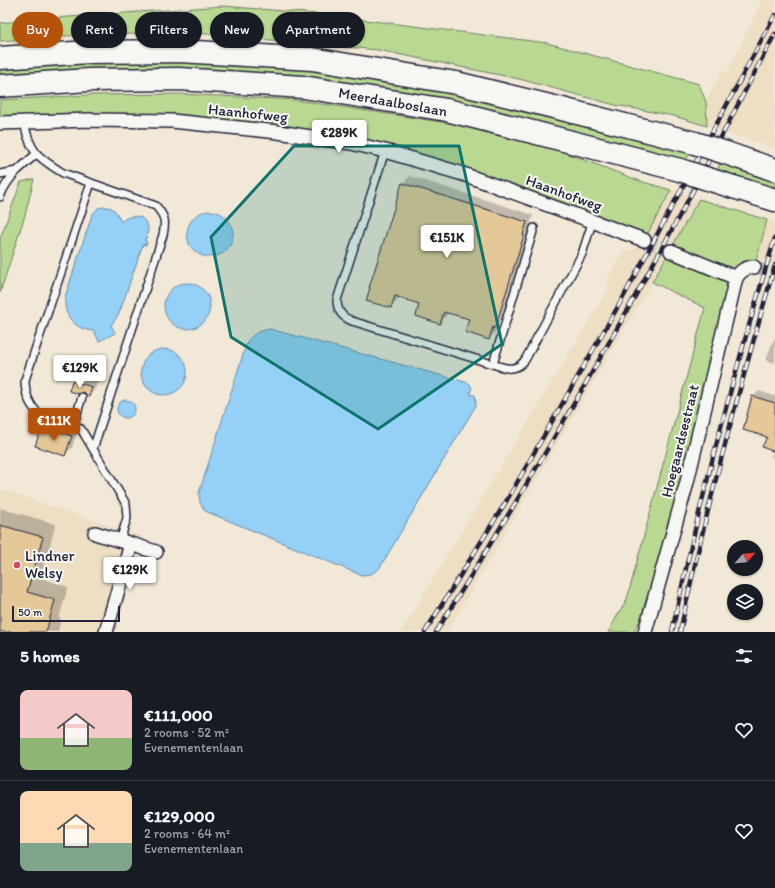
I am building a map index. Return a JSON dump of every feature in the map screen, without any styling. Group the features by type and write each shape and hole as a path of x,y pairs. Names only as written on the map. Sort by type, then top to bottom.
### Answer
{"highway":[{"name":"Meerdaalboslaan","path":"0,58 89,52 180,51 312,59 456,84 558,108 695,143 775,170"},
{"name":"Meerdaalboslaan","path":"0,86 89,80 179,79 303,87 446,110 680,170 774,200"}],"street":[{"name":"Haanhofweg","path":"0,123 89,120 188,122 302,135 384,151 463,174 593,220 644,240"},
{"path":"671,251 736,278 740,272 746,268 754,267"},
{"name":"Hoegaardsestraat","path":"645,632 686,486 736,278"},
{"path":"95,533 156,552"},
{"path":"106,632 125,543"}],"lane":[{"path":"24,122 27,139 36,154 49,164 63,173 156,206 162,214 165,224 164,235 93,450"},
{"path":"384,151 338,295 338,309 344,317 352,321 493,364 511,369 517,367 523,363 582,254 593,220"},
{"path":"0,197 6,183 36,154"},
{"path":"0,174 17,171"},
{"path":"90,183 26,380 25,391 30,402 40,414 81,428 126,504 127,518 125,543"},
{"path":"493,364 534,228"},
{"path":"73,426 82,397"}],"highlighted area":[{"path":"294,146 459,146 502,344 378,429 231,337 211,237"}],"shaded area":[{"path":"762,0 775,0 775,148 707,126 706,102 722,71 728,72"},
{"path":"671,190 699,199 447,632 401,632 610,286 606,282 624,249 630,251 641,244"},
{"path":"767,220 775,223 775,265 757,258"},
{"path":"0,489 144,537 116,632 0,632"}],"green space":[{"path":"223,6 294,12 272,12 272,40 264,39 264,12 210,12 210,34 202,34 202,12 138,12"},
{"path":"135,12 135,34 127,34 127,13"},
{"path":"63,17 71,17 71,36 63,36"},
{"path":"365,20 547,43 699,84 706,102 707,126 674,116 615,105 519,79 378,50 357,48 365,48"},
{"path":"12,22 12,40 0,41 0,23"},
{"path":"91,58 269,63 440,85 691,151 684,164 548,124 466,105 0,78 0,64"},
{"path":"179,94 295,100 448,123 555,149 640,181 671,190 648,233 642,235 475,171 386,148 285,129 0,118 0,100 89,95"},
{"path":"721,160 775,177 775,189 716,174"},
{"path":"34,179 25,215 0,293 0,239 21,182"},
{"path":"699,199 767,220 757,258 733,270 656,582 634,632 608,632 627,599 705,308 652,282"}],"water":[{"path":"103,207 113,209 117,213 121,222 129,217 137,216 144,220 148,229 145,241 147,242 146,245 143,244 119,314 111,325 115,333 99,341 94,331 81,328 68,316 65,297 92,215 98,208"},
{"path":"210,211 223,215 229,221 233,234 229,247 223,253 210,257 197,253 191,247 187,234 191,221 197,215"},
{"path":"187,283 200,287 206,293 210,306 206,319 200,325 187,329 174,325 168,319 164,306 168,293 174,287"},
{"path":"270,329 469,383 472,388 470,392 471,395 475,395 476,405 379,569 371,574 361,575 205,511 200,503 199,493 247,342 257,333"},
{"path":"164,349 177,353 183,359 187,372 183,385 177,391 164,395 151,391 145,385 141,372 145,359 151,353"},
{"path":"122,400 130,400 135,405 133,416 130,418 122,418 117,413 117,405"}],"building":[{"path":"402,183 527,222 495,328 493,327 489,340 465,332 469,319 444,312 440,324 416,316 419,304 395,296 391,308 366,301"},
{"path":"72,381 92,387 89,397 83,392 78,394 69,391"},
{"path":"752,396 775,403 775,452 762,447 767,437 743,430"},
{"path":"41,429 51,433 52,429 72,436 65,456 35,446"},
{"name":"Lindner Welsy","path":"0,525 43,537 27,592 55,600 46,632 0,632"}],"tunnel":[{"path":"644,240 671,251"},
{"path":"754,267 775,273"}],"railway":[{"path":"425,632 507,500 624,296 775,15"},
{"path":"436,632 533,473 627,311 687,202 775,34"},
{"path":"672,632 706,483 746,336 775,238"},
{"path":"680,632 712,494 736,402 775,265"}],"place":[{"name":"Lindner Welsy","path":"17,565"}]}
